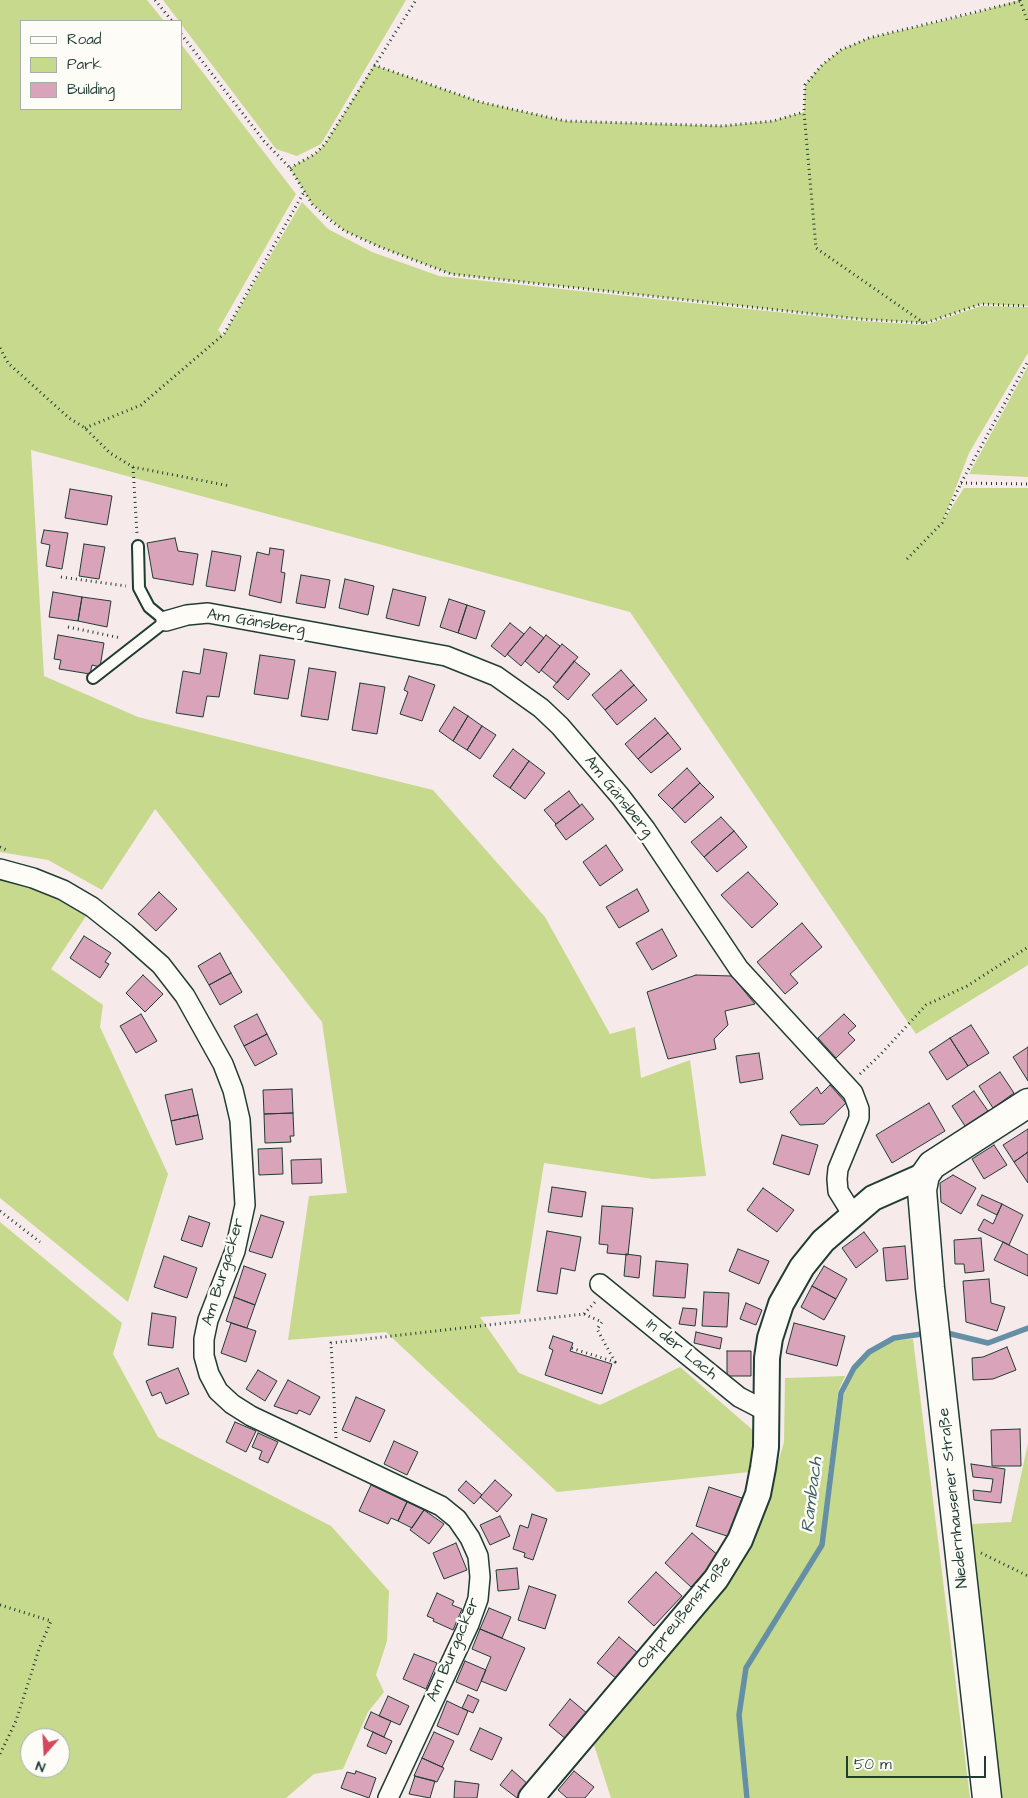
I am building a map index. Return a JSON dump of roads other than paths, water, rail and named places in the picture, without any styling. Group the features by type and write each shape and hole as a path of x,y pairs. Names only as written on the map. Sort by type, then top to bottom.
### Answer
{"main road":[{"name":"Ostpreußenstraße","path":"923,1187 932,1166 1026,1109"},
{"name":"Niedernhausener Straße","path":"923,1187 936,1345 987,1798"}],"street":[{"name":"Am Gänsberg","path":"166,621 187,615 208,613 419,650 472,665 519,691 560,726 620,796 646,830 739,969 847,1086 857,1100 859,1118 836,1179 838,1191 853,1215"},
{"name":"Am Burgacker","path":"0,868 63,890 92,908 126,934 161,965 185,996 207,1034 230,1082 240,1120 245,1205 234,1251 208,1320 204,1339 204,1356 209,1374 218,1391 232,1404 251,1416 441,1506 457,1519 470,1538 478,1556 480,1577 478,1599 472,1616 388,1798"},
{"name":"Ostpreußenstraße","path":"531,1798 716,1579 729,1560 750,1519 758,1494 766,1447 766,1358 781,1304 790,1286 823,1241 883,1192 923,1187"},
{"name":"In der Lach","path":"600,1284 739,1397 766,1411"}],"lane":[{"path":"93,678 166,621 149,606 139,588 138,546"}],"waterway":[{"name":"Rambach","path":"943,1332 988,1343 1028,1328"},
{"name":"Rambach","path":"747,1798 739,1715 746,1668 822,1545 841,1393 854,1368 869,1352 894,1338 929,1333"}]}
